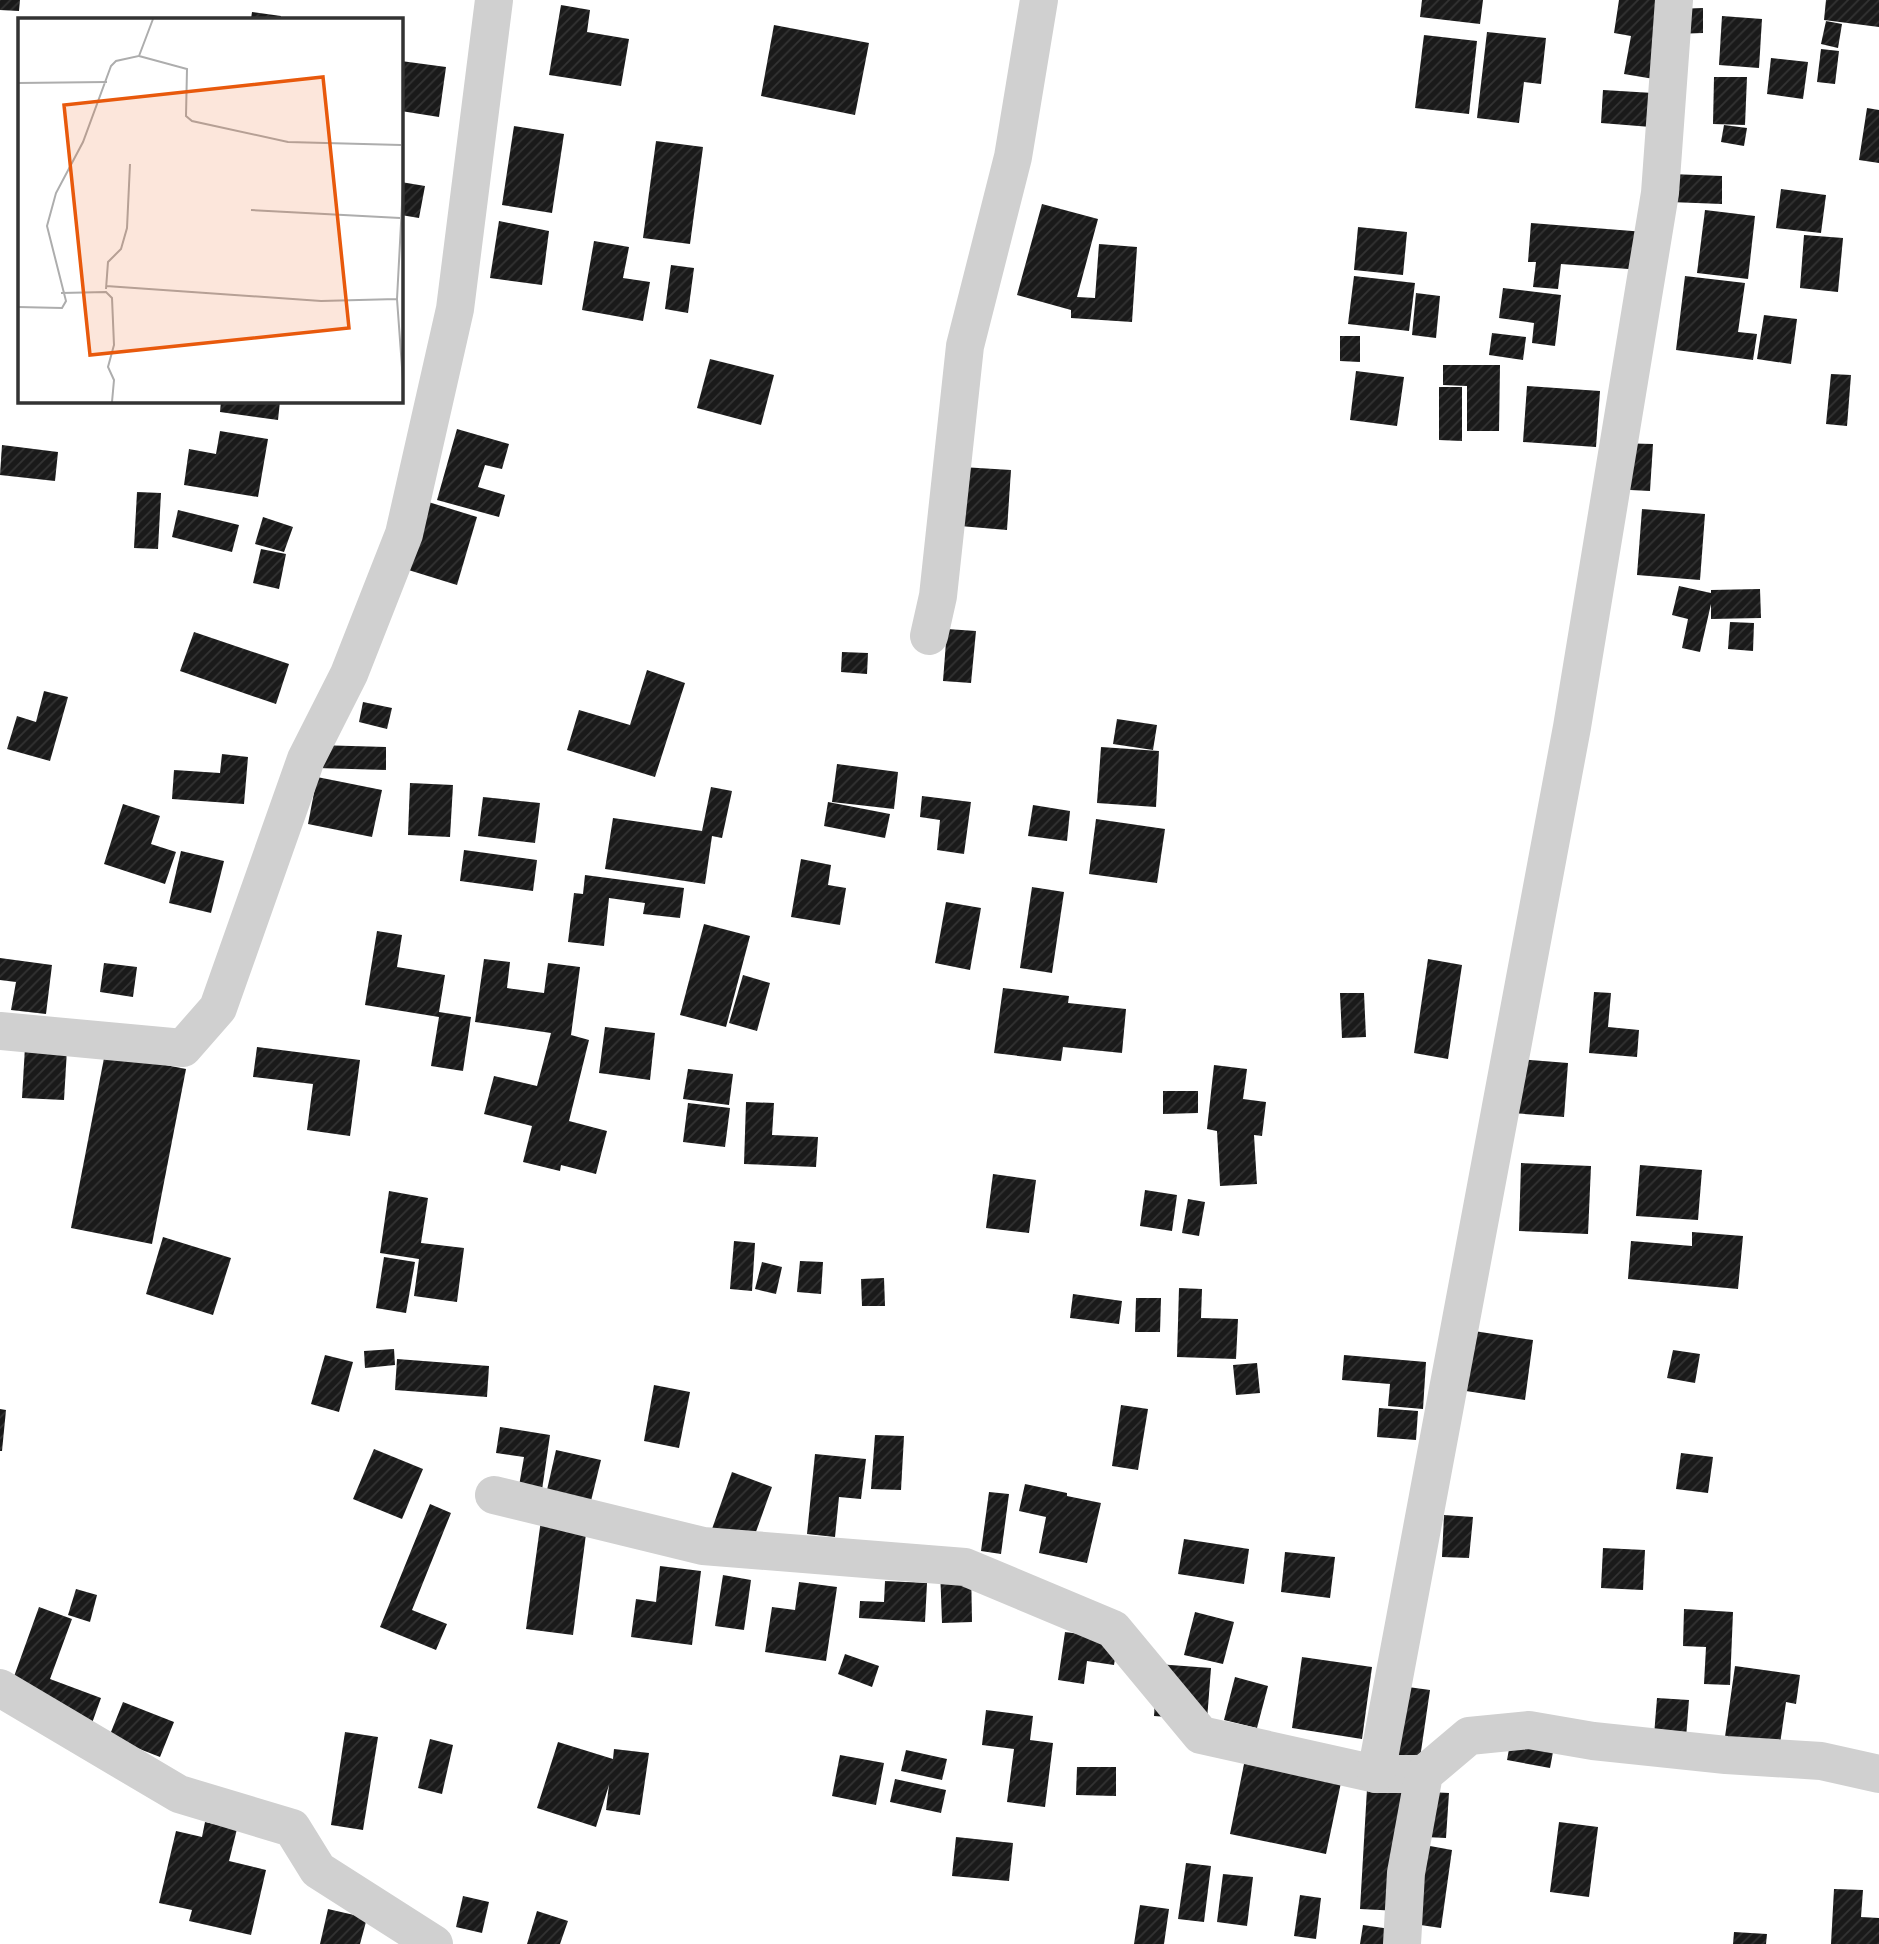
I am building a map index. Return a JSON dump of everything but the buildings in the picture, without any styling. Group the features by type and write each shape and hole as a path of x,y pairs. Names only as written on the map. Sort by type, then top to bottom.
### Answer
{"street":[{"path":"0,1031 183,1048 218,1008 306,759 349,674 404,534 455,309 494,0"},
{"path":"929,636 938,596 965,346 1013,157 1039,0"},
{"path":"1376,1774 1572,727 1660,193 1674,0"},
{"path":"494,1495 703,1546 965,1567 1113,1629 1201,1735 1376,1774 1424,1774"},
{"path":"0,1688 179,1794 292,1828 318,1870 434,1944"},
{"path":"1402,1944 1406,1873 1424,1774 1469,1736 1529,1730 1593,1741 1726,1755 1821,1761 1879,1774"}]}
